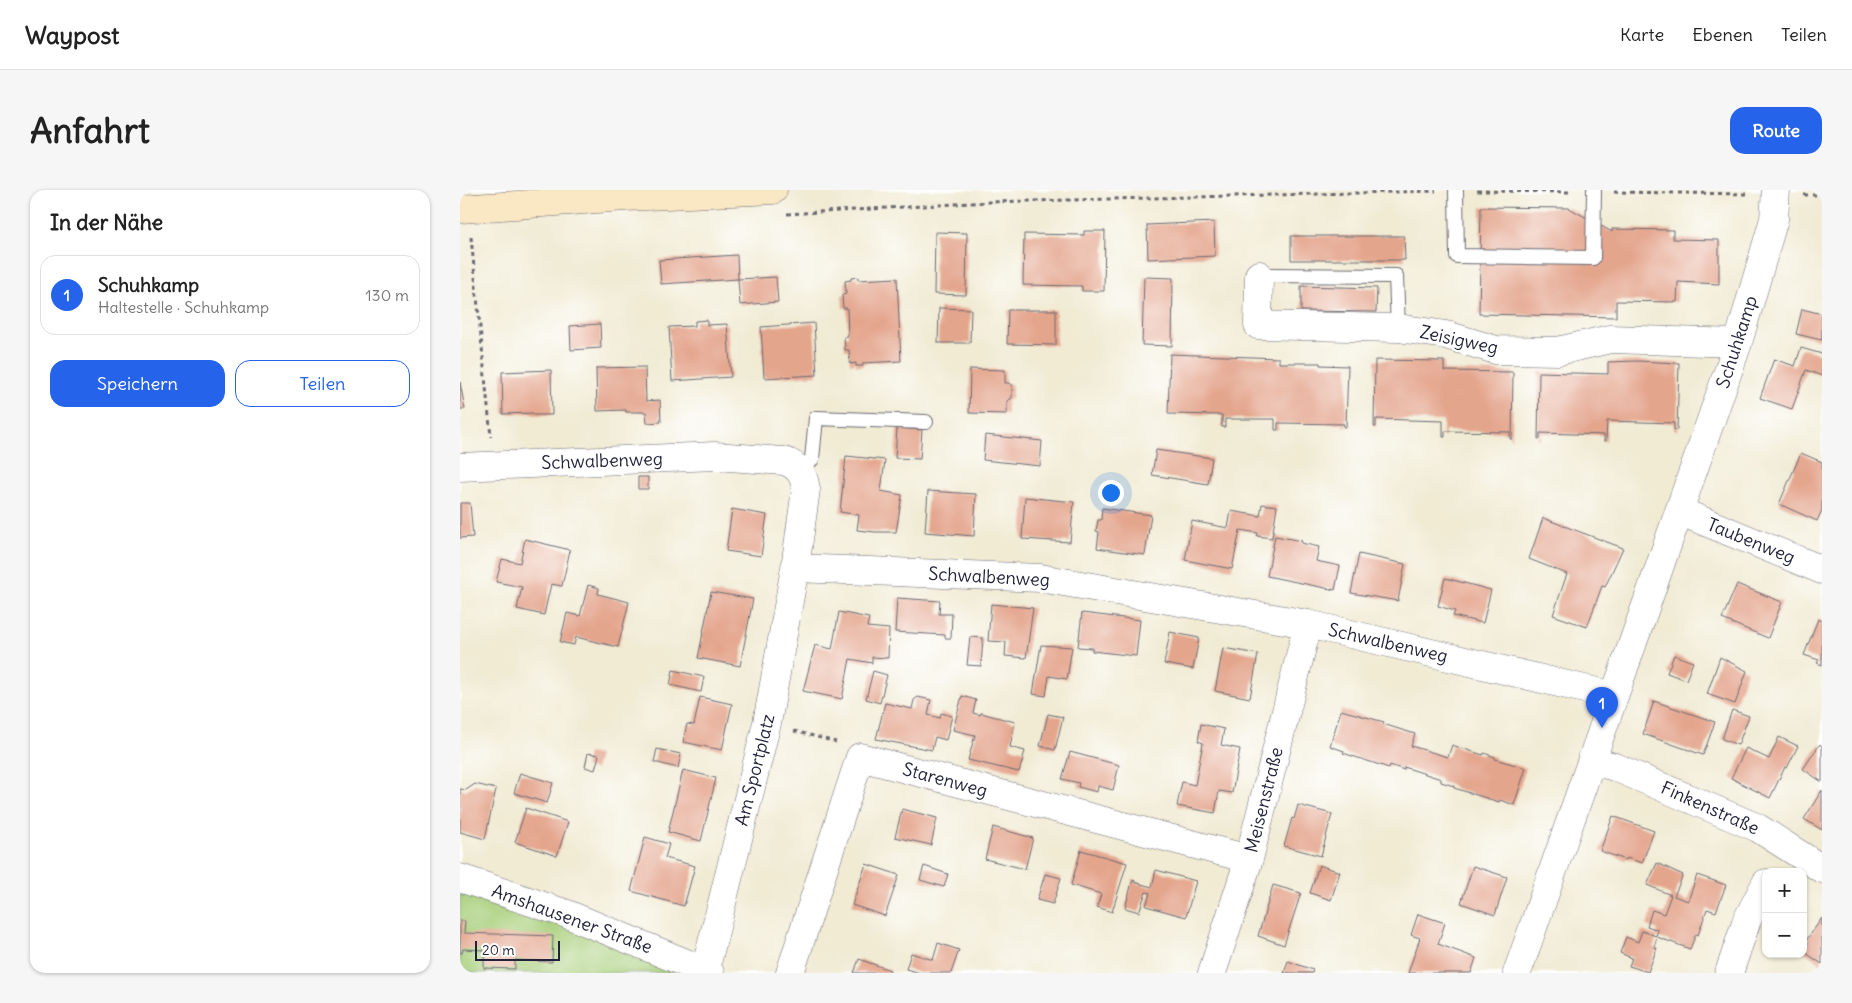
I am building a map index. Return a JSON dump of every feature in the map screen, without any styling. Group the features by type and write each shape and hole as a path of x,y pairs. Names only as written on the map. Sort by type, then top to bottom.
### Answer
{"main road":[{"path":"460,210 625,197 776,202"}],"street":[{"name":"Schuhkamp","path":"1517,973 1738,343 1774,219 1776,192"},
{"name":"Zeisigweg","path":"1259,275 1258,325 1398,328 1446,335 1496,350 1558,351 1610,339 1738,343"},
{"name":"Schwalbenweg","path":"460,467 715,456 784,462 793,464 800,472"},
{"path":"795,568 806,489 805,480 800,472"},
{"name":"Taubenweg","path":"1679,511 1822,570"},
{"name":"Schwalbenweg","path":"795,568 1040,578 1308,624 1614,696"},
{"name":"Am Sportplatz","path":"708,972 767,724 795,568"},
{"name":"Meisenstraße","path":"1212,973 1249,859 1308,624"},
{"path":"790,973 860,757"},
{"name":"Starenweg","path":"860,757 1249,859"},
{"name":"Finkenstraße","path":"1592,761 1615,767 1758,828 1822,869"},
{"path":"1774,868 1787,846"},
{"name":"Amshausener Straße","path":"460,878 567,914 708,972"},
{"path":"1729,973 1747,920 1762,891"}],"lane":[{"path":"1456,190 1457,256 1593,258 1594,191"},
{"path":"1259,275 1396,276 1398,328"},
{"path":"800,472 812,459 816,418 926,422"}],"path":[{"path":"776,202 988,202 1456,190 1776,192"},
{"path":"471,234 493,465"},
{"path":"767,724 854,748 860,757"}],"green space":[{"path":"460,892 568,926 674,973 460,973"}],"building":[{"path":"1481,207 1569,208 1612,232 1612,229 1673,230 1673,239 1719,240 1719,284 1678,282 1677,302 1616,301 1616,317 1479,314"},
{"path":"1214,222 1215,256 1148,259 1147,225"},
{"path":"1084,231 1105,231 1104,291 1082,291 1082,286 1023,285 1024,234 1084,235"},
{"path":"935,232 967,233 966,295 934,294"},
{"path":"1291,236 1404,236 1405,260 1291,260"},
{"path":"737,255 738,279 661,284 659,260"},
{"path":"776,277 778,302 740,305 738,279"},
{"path":"858,277 858,280 897,278 901,361 863,363 863,366 856,366 856,363 850,364 849,350 845,350 844,337 848,336 847,308 843,308 842,295 846,294 845,281"},
{"path":"1144,277 1173,278 1172,346 1142,345"},
{"path":"1301,286 1377,288 1376,312 1301,311"},
{"path":"939,308 971,309 970,343 938,343"},
{"path":"1802,309 1822,314 1822,340 1796,334"},
{"path":"1008,310 1056,310 1056,345 1007,344"},
{"path":"707,320 707,325 727,324 731,377 672,381 669,327 695,326 695,321"},
{"path":"814,323 817,375 764,378 761,327"},
{"path":"600,324 601,348 571,350 570,326"},
{"path":"1801,348 1822,354 1822,376 1806,370 1792,409 1760,398 1774,359 1795,366"},
{"path":"1170,354 1279,358 1279,363 1320,363 1320,365 1348,366 1346,427 1343,427 1344,424 1278,423 1278,430 1275,430 1275,419 1225,419 1225,427 1222,427 1222,415 1168,414"},
{"path":"1375,360 1444,361 1444,371 1513,372 1512,439 1510,439 1510,432 1445,431 1445,437 1443,437 1443,421 1376,419 1376,427 1374,427"},
{"path":"1608,362 1679,363 1677,430 1674,430 1674,423 1607,421 1606,441 1604,441 1604,435 1540,433 1540,439 1538,439 1539,372 1608,374"},
{"path":"645,367 646,401 660,400 661,422 647,423 646,412 626,412 626,410 597,411 596,368"},
{"path":"970,369 1005,370 1005,383 1009,383 1012,386 1012,398 1007,401 1007,414 969,413"},
{"path":"551,370 552,415 533,415 533,413 503,414 502,372"},
{"path":"460,382 465,409 460,409"},
{"path":"897,428 922,430 920,459 895,458"},
{"path":"985,435 1042,441 1040,466 983,460"},
{"path":"1156,450 1212,458 1208,484 1152,475"},
{"path":"1801,453 1822,462 1822,510 1817,521 1779,504"},
{"path":"846,456 885,460 881,491 902,495 896,532 857,530 859,515 840,512"},
{"path":"638,477 648,477 648,489 638,489"},
{"path":"928,491 976,494 974,536 925,532"},
{"path":"1025,497 1074,502 1070,542 1022,539"},
{"path":"460,503 470,503 473,537 460,538"},
{"path":"1262,504 1277,506 1272,538 1257,536 1258,533 1240,530 1232,569 1185,560 1192,521 1228,528 1231,511 1260,516"},
{"path":"1102,508 1151,515 1145,555 1097,548 1099,532 1096,531 1098,520 1101,520"},
{"path":"732,509 767,515 761,556 726,551"},
{"path":"1543,518 1623,548 1605,587 1602,586 1587,627 1553,615 1567,574 1529,559"},
{"path":"1275,536 1302,541 1301,543 1319,547 1316,561 1340,566 1335,590 1267,576"},
{"path":"525,539 570,550 562,586 551,584 544,615 517,609 522,587 496,582 502,559 520,563"},
{"path":"1359,554 1405,564 1398,601 1351,593"},
{"path":"1445,578 1491,590 1483,623 1453,616 1455,611 1438,606"},
{"path":"1737,584 1782,602 1768,638 1722,619"},
{"path":"588,585 599,588 598,594 629,602 618,647 576,637 574,645 560,642 567,613 580,616"},
{"path":"711,592 753,599 740,666 698,658"},
{"path":"897,598 940,601 939,614 952,614 951,638 945,638 945,635 895,632"},
{"path":"991,604 1033,608 1026,658 1005,656 1006,642 988,641"},
{"path":"839,612 869,618 867,627 889,629 888,658 872,657 872,663 850,659 842,699 803,691 815,645 832,649"},
{"path":"1082,613 1140,620 1136,656 1092,651 1092,648 1078,647"},
{"path":"1818,619 1822,621 1822,665 1817,663 1819,660 1804,655"},
{"path":"1170,632 1199,638 1193,669 1164,664"},
{"path":"970,637 983,638 981,666 967,665"},
{"path":"1041,645 1072,647 1067,679 1049,676 1046,696 1033,694"},
{"path":"1223,648 1258,654 1250,698 1215,691"},
{"path":"1674,655 1693,662 1686,680 1667,673"},
{"path":"1720,657 1747,671 1735,704 1707,694"},
{"path":"673,670 704,677 701,692 670,685"},
{"path":"873,671 887,675 880,703 866,699"},
{"path":"962,696 976,700 973,713 980,715 981,713 1015,722 1010,747 1025,751 1019,772 968,760 975,735 953,730"},
{"path":"700,697 732,704 722,750 683,742 687,724 694,725"},
{"path":"918,697 931,700 928,715 940,718 941,713 952,716 946,740 935,737 932,750 876,739 885,703 912,709 914,700"},
{"path":"1654,701 1715,722 1703,755 1643,734"},
{"path":"1341,710 1384,722 1383,724 1415,734 1411,746 1448,757 1452,745 1483,755 1484,753 1495,757 1495,759 1526,768 1514,805 1454,788 1454,786 1441,782 1441,779 1404,767 1404,770 1390,765 1389,768 1343,753 1344,751 1330,746"},
{"path":"1732,710 1749,716 1738,745 1722,739"},
{"path":"1048,714 1063,717 1055,750 1040,746"},
{"path":"1201,724 1224,729 1221,745 1240,749 1232,793 1219,791 1215,813 1177,806 1182,782 1195,785 1203,743 1198,741"},
{"path":"1779,737 1798,746 1770,798 1731,778 1746,748 1769,759"},
{"path":"1820,744 1822,746 1822,782 1803,769"},
{"path":"657,749 681,754 678,768 654,762"},
{"path":"1070,752 1119,765 1113,790 1098,786 1097,792 1078,787 1079,783 1062,779"},
{"path":"588,753 599,755 595,770 585,767"},
{"path":"683,770 716,778 701,841 668,832"},
{"path":"520,773 553,783 547,803 514,793"},
{"path":"475,784 496,789 485,839 460,832 460,789 466,790"},
{"path":"1822,790 1822,830 1804,819"},
{"path":"1298,805 1332,814 1321,856 1284,846"},
{"path":"526,808 568,822 557,856 515,842"},
{"path":"902,809 937,818 931,845 895,837"},
{"path":"1613,816 1654,831 1642,863 1627,858 1626,860 1600,851"},
{"path":"993,827 1033,838 1025,869 985,859"},
{"path":"645,837 669,844 665,858 695,866 684,906 631,891"},
{"path":"1081,850 1127,863 1112,912 1097,907 1101,894 1071,885"},
{"path":"1657,863 1683,875 1674,896 1688,901 1697,875 1726,885 1716,912 1707,909 1698,935 1696,934 1690,949 1657,937 1654,947 1657,948 1648,972 1629,966 1632,958 1620,953 1626,937 1638,942 1642,931 1656,936 1658,930 1647,926 1652,910 1664,914 1671,895 1647,885"},
{"path":"866,864 899,875 885,916 852,905"},
{"path":"1319,865 1340,872 1331,900 1310,893"},
{"path":"924,866 948,874 944,887 920,880"},
{"path":"1473,866 1507,877 1495,915 1461,903"},
{"path":"1156,870 1196,881 1186,917 1146,906 1150,893 1146,892 1139,912 1125,908 1133,879 1135,880 1134,882 1152,887"},
{"path":"1045,874 1061,878 1053,904 1037,900"},
{"path":"1273,885 1301,893 1284,945 1258,936"},
{"path":"1418,914 1445,923 1438,944 1476,958 1471,973 1408,973 1420,938 1411,935"},
{"path":"1822,918 1822,964 1807,954 1807,939"},
{"path":"460,921 465,921 464,933 553,936 552,962 515,960 515,969 484,968 484,950 463,949 462,953 460,953"},
{"path":"938,943 959,950 951,973 920,973 906,969 911,953 933,960"},
{"path":"859,959 890,970 889,973 854,973"},
{"path":"1288,961 1313,970 1312,973 1284,973"}],"place":[{"name":"Schuhkamp","path":"1602,728"}]}
